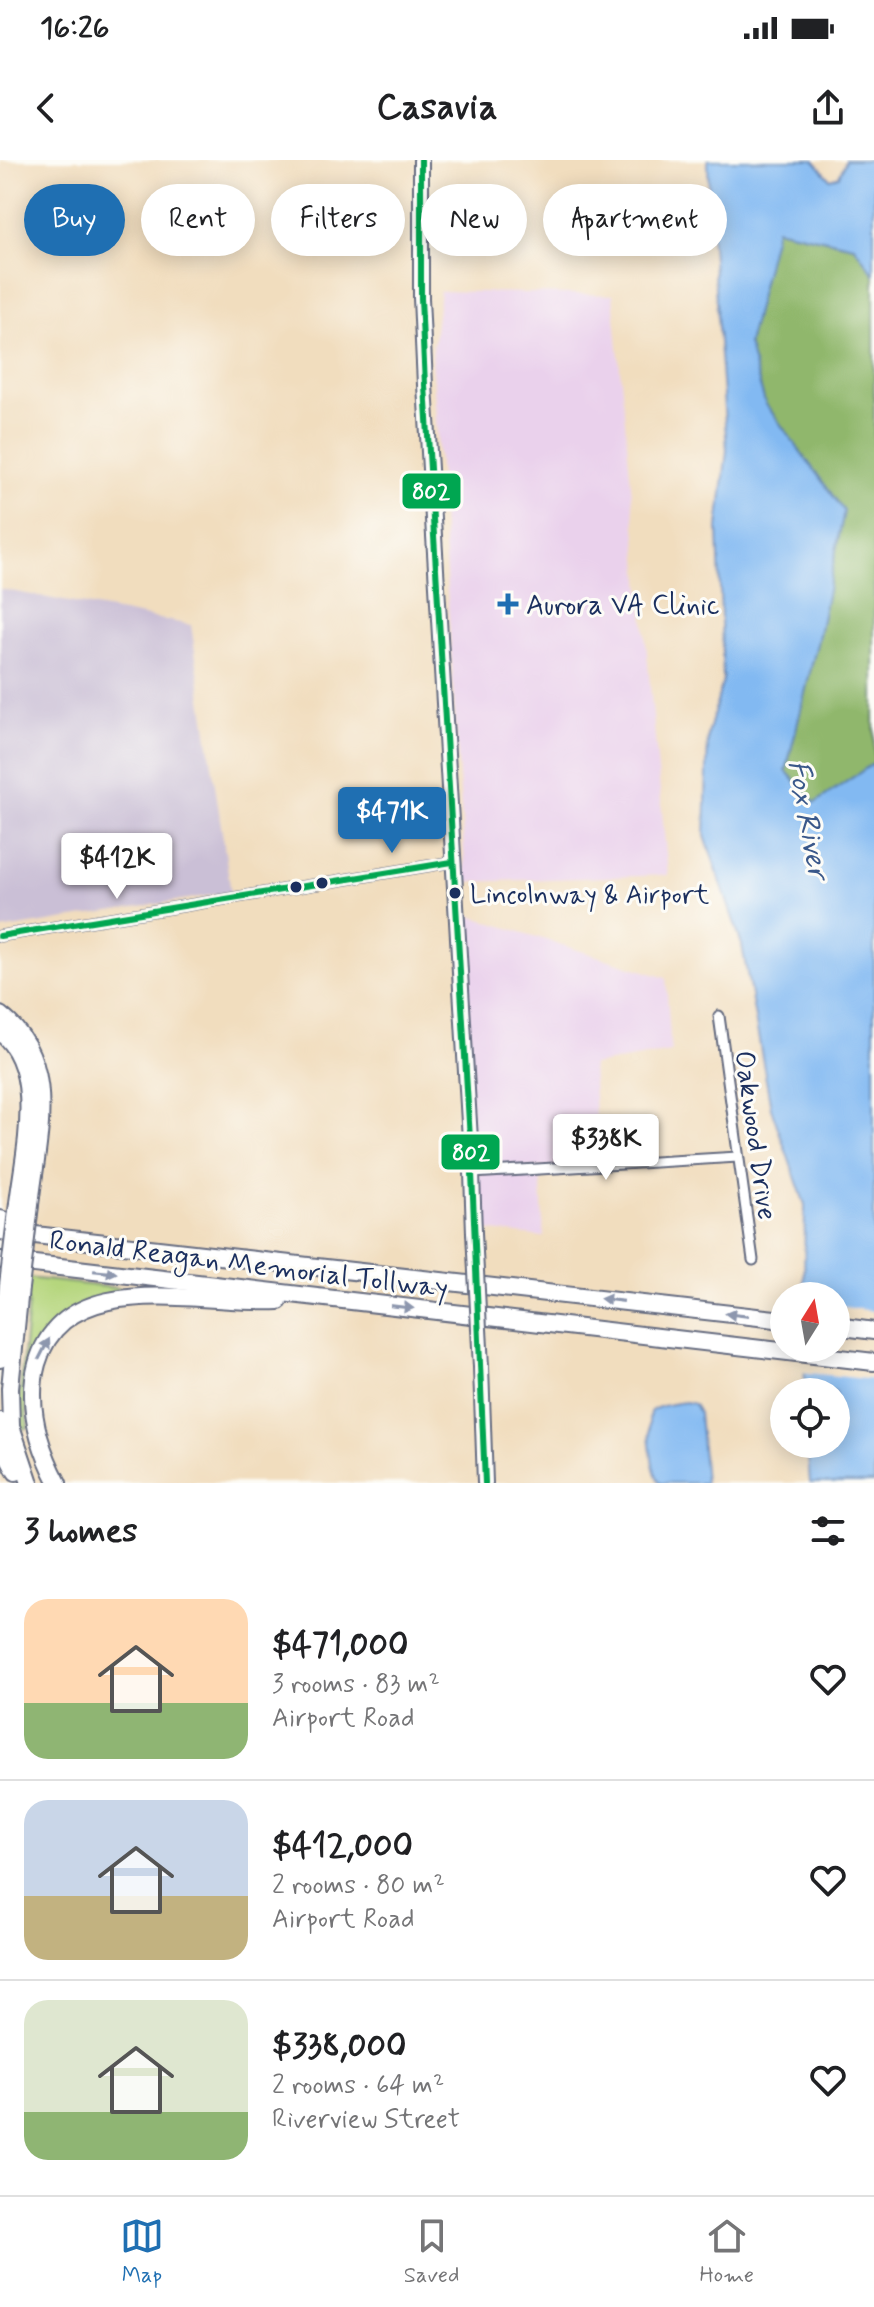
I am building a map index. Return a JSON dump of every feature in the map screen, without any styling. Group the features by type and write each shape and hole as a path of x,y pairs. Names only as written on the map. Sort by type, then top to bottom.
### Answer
{"highway":[{"path":"0,1015 11,1023 27,1044 39,1072 41,1101 14,1287 0,1359"},
{"path":"0,1032 21,1060 28,1086 24,1204"},
{"path":"0,1219 52,1236"},
{"name":"Ronald Reagan Memorial Tollway","path":"0,1231 770,1318"},
{"name":"Ronald Reagan Memorial Tollway","path":"0,1260 874,1362"},
{"path":"14,1287 11,1426 30,1483"},
{"path":"58,1483 37,1429 32,1396 34,1374 46,1344 58,1328 75,1314 94,1304 139,1297 267,1302 325,1297"},
{"path":"850,1328 874,1331"},
{"path":"0,1421 9,1459 22,1483"},
{"path":"0,1464 13,1483"}],"main road":[{"path":"421,160 421,298 472,1173 485,1483"}],"street":[{"path":"0,936 452,862"},
{"name":"Oakwood Drive","path":"719,1016 753,1260"},
{"path":"472,1173 738,1157"}],"shaded area":[{"path":"440,291 613,295 668,875 466,882 432,357"},
{"path":"0,589 191,625 231,892 0,930"},
{"path":"458,912 666,978 671,1052 592,1065 598,1164 474,1171"},
{"path":"540,1170 544,1237 475,1229 473,1174"}],"green space":[{"path":"775,229 854,246 874,274 874,763 815,803 786,771 818,639 844,511 765,403 748,344"},
{"path":"0,1275 126,1289 126,1292 83,1303 41,1338 28,1370 28,1428 20,1429 18,1412 28,1303 0,1299"}],"water":[{"name":"Fox River","path":"708,160 814,160 830,179 839,176 846,160 874,160 874,274 854,246 776,229 748,344 765,403 844,511 818,639 786,771 815,803 874,763 874,1483 810,1483 808,1458 850,1458 850,1378 805,1378 804,1362 850,1362 850,1282 804,1282 805,1205 771,1108 742,945 705,836 708,735 723,680 718,528 727,450 713,256 727,256 727,184 709,184"},
{"path":"686,1402 694,1404 699,1413 705,1481 660,1483 650,1449 650,1412 662,1406"}],"pier":[{"path":"850,1308 874,1311 874,1380 801,1372 801,1362 850,1362"}],"transit line":[{"name":"802","path":"421,160 421,298 425,385 472,1173 485,1483"},
{"name":"802","path":"0,936 452,862"}],"place":[{"name":"Aurora VA Clinic","path":"508,604"},
{"name":"Lincolnway & Airport","path":"455,893"}]}
